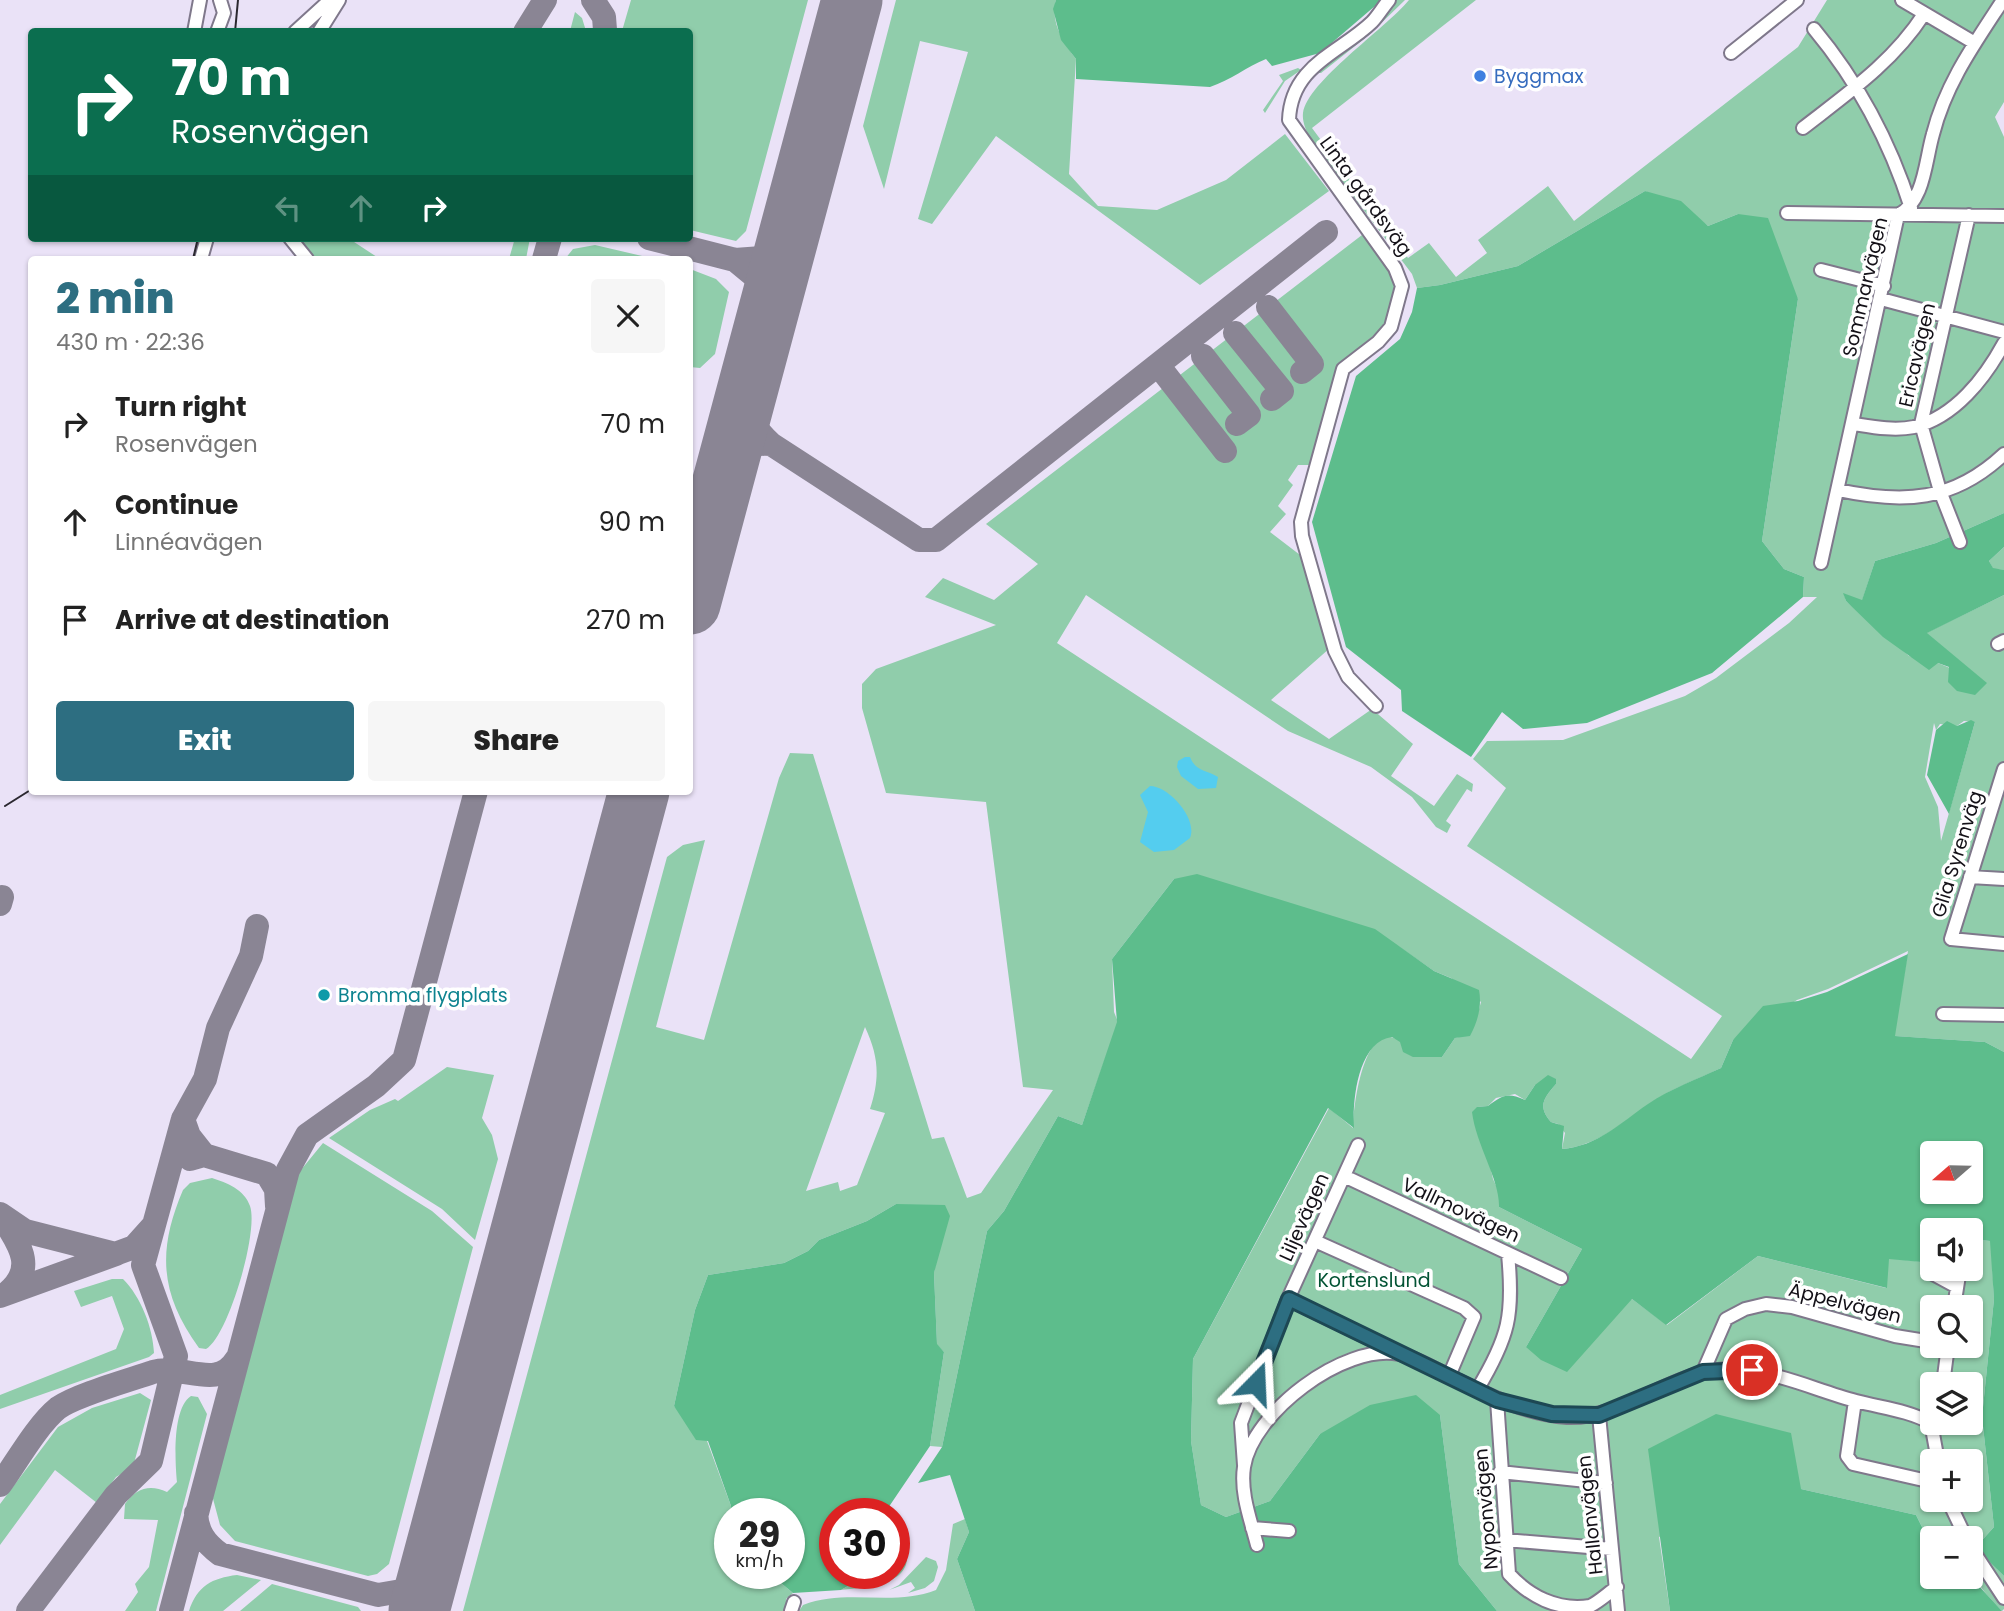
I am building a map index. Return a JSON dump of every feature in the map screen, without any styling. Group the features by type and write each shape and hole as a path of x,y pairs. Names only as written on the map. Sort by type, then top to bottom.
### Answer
{"street":[{"path":"195,28 200,0"},
{"path":"219,28 225,12 220,0"},
{"path":"300,28 330,0"},
{"path":"322,28 339,0"},
{"name":"Linta gårdsväg","path":"1376,706 1348,677 1335,651 1302,536 1301,522 1343,369 1378,342 1391,327 1402,286 1395,268 1289,120 1308,71 1371,22 1389,0"},
{"path":"1731,53 1797,0"},
{"path":"1902,0 1973,43"},
{"name":"Sommarvägen","path":"1821,563 1854,424 1898,215 1911,208 1948,88 1973,43 1999,18 2003,0"},
{"path":"1803,128 1858,86 1901,47 1924,14"},
{"path":"1814,29 1858,86 1895,160 1911,208"},
{"path":"1787,213 2004,216"},
{"name":"Ericavägen","path":"1960,542 1940,491 1922,424 1969,215"},
{"path":"293,242 305,256"},
{"path":"1821,270 1884,286"},
{"path":"1881,299 2004,332"},
{"path":"1854,424 1889,429 1937,419 1980,382 2004,343"},
{"path":"1838,490 1895,500 1925,497 1972,477 2004,454"},
{"name":"Glia Syrenväg","path":"2004,769 1951,939 2004,944"},
{"path":"1989,817 2004,820"},
{"path":"1970,877 2004,879"},
{"path":"1943,1014 2004,1015"},
{"name":"Liljevägen","path":"1257,1545 1244,1488 1241,1423 1289,1299 1358,1145"},
{"name":"Vallmovägen","path":"1344,1176 1561,1278"},
{"path":"1315,1241 1464,1308 1474,1317 1449,1376"},
{"path":"1478,1390 1496,1358 1508,1325 1513,1297 1508,1254"},
{"path":"1946,1281 1957,1287"},
{"path":"1956,1295 1958,1281"},
{"path":"1289,1299 1497,1400 1537,1412 1567,1417 1599,1415 1703,1372 1752,1370 1855,1401 1914,1413 1931,1423 1937,1449"},
{"name":"Äppelvägen","path":"1703,1372 1727,1319 1745,1309 1766,1304 1792,1307 1920,1340"},
{"path":"1244,1465 1264,1425 1307,1382 1367,1354 1401,1354"},
{"name":"Nyponvägen","path":"1497,1400 1504,1540 1509,1574 1541,1603 1568,1610 1590,1606 1617,1587"},
{"path":"1855,1401 1847,1456 1853,1464 1920,1479"},
{"name":"Hallonvägen","path":"1599,1415 1618,1611"},
{"path":"1936,1443 1937,1435"},
{"path":"1500,1472 1606,1483"},
{"path":"1252,1528 1289,1531"},
{"path":"1504,1540 1612,1549"},
{"path":"1983,1566 2004,1598"}],"green space":[{"path":"631,0 808,0 746,231 736,241 693,231 693,28 623,28"},
{"path":"896,0 1056,0 1056,24 1062,39 1076,59 1069,174 1098,206 1157,210 1226,180 1285,134 1329,191 1200,285 996,136 932,224 918,219 968,52 920,41 884,189 863,126"},
{"path":"1056,0 1382,0 1320,53 1272,66 1266,59 1210,87 1076,79 1076,59 1061,40 1053,9"},
{"path":"1396,0 1405,0 1369,35 1321,73 1314,73"},
{"name":"Kortenslund","path":"1409,0 1476,0 1312,128 1408,258 1429,243 1456,277 1487,253 1478,240 1548,186 1574,221 1798,47 1827,0 2004,0 2004,102 1995,117 2004,137 2004,513 1936,543 1875,561 1862,601 1844,594 1846,601 1909,656 1938,663 1986,683 1926,633 2004,595 2004,1052 1985,1042 1894,1036 1908,951 1828,989 1797,1000 1733,1040 1721,1068 1662,1096 1591,1142 1562,1149 1565,1133 1558,1124 1551,1122 1543,1107 1545,1098 1556,1084 1535,1085 1525,1100 1515,1094 1496,1098 1488,1106 1477,1107 1493,1179 1499,1192 1499,1207 1582,1249 1526,1347 1632,1299 1667,1325 1758,1256 1886,1288 1888,1258 1920,1262 1920,1281 1983,1281 1983,1240 1991,1241 1994,1299 1983,1407 1983,1372 1920,1372 1920,1435 1983,1435 1983,1426 1994,1527 1983,1539 1983,1526 1922,1526 1916,1515 1801,1489 1659,1537 1670,1611 1497,1611 1459,1564 1440,1415 1320,1434 1270,1501 1226,1517 1201,1505 1191,1441 1193,1359 1329,1108 1353,1128 1361,1074 1372,1047 1380,1039 1394,1038 1442,1057 1455,1038 1471,1029 1481,1002 1451,978 1434,971 1398,946 1174,879 1112,959 1114,1012 1118,1022 1082,1125 1058,1116 1004,1211 987,1231 942,1447 930,1446 944,1352 937,1345 934,1273 938,1250 896,1204 867,1221 819,1240 808,1251 784,1263 708,1275 695,1310 674,1406 707,1441 728,1498 714,1498 714,1589 788,1589 793,1593 786,1599 788,1611 463,1611 667,857 683,845 705,840 656,1027 704,1040 779,778 790,753 813,754 932,1139 944,1137 967,1198 981,1193 1053,1090 1023,1087 986,802 886,793 862,708 862,684 876,669 996,625 925,597 943,578 994,600 1038,564 986,524 1362,235 1397,281 1384,327 1337,366 1323,429 1310,465 1298,465 1288,480 1293,485 1278,506 1286,514 1270,532 1304,558 1330,648 1271,700 1329,739 1372,709 1413,744 1391,776 1434,806 1457,774 1473,784 1472,792 1467,789 1446,821 1451,825 1447,833 1436,827 1412,797 1371,767 1288,731 1086,595 1057,643 1691,1059 1722,1016 1467,846 1506,788 1473,759 1487,741 1563,740 1685,696 1716,678 1789,623 1817,597 1803,597 1804,577 1784,569 1762,541 1798,299 1738,214 1708,226 1694,215 1645,191 1518,266 1417,288 1412,274 1310,139 1305,126 1303,113 1308,100 1348,56","holes":["1964,721 1975,722 1941,841 1938,807 1925,777 1934,723 1936,730 1940,724 1957,726","865,1027 873,1048 877,1077 870,1109 885,1113 857,1185 840,1191 838,1182 806,1191"]},
{"path":"575,12 582,18 585,28 571,28"},
{"path":"1298,68 1301,70 1285,81 1265,113 1263,110 1283,81 1279,75"},
{"path":"1645,191 1681,201 1708,226 1738,214 1768,218 1798,299 1762,541 1784,569 1804,577 1803,597 1712,673 1587,723 1523,729 1502,712 1471,757 1402,711 1401,690 1346,647 1312,522 1356,376 1400,339 1412,312 1417,288 1518,266"},
{"path":"301,242 354,242 375,256 314,256"},
{"path":"514,242 529,242 527,256 510,256"},
{"path":"595,245 642,256 567,256 573,249"},
{"path":"693,270 716,279 729,292 715,354 700,368 693,367"},
{"path":"2004,513 2004,547 1989,561 1993,568 2004,570 2004,595 1927,633 1987,683 1975,695 1957,691 1948,682 1949,667 1938,663 1929,670 1883,637 1846,601 1843,593 1862,600 1875,561 1936,543"},
{"path":"2004,547 2004,570 1993,569 1989,561"},
{"path":"1971,720 1975,722 1949,814 1927,775 1936,730 1947,721 1957,726"},
{"path":"1197,874 1375,929 1434,971 1479,990 1480,1002 1470,1036 1455,1038 1442,1057 1413,1057 1403,1052 1400,1042 1392,1037 1371,1049 1359,1074 1354,1103 1354,1128 1328,1108 1193,1359 1191,1441 1201,1505 1226,1517 1270,1501 1320,1434 1370,1405 1416,1395 1440,1415 1459,1564 1497,1611 975,1611 957,1559 969,1532 950,1475 918,1483 942,1447 987,1231 1004,1211 1058,1116 1082,1125 1117,1022 1112,959 1174,879"},
{"path":"1908,954 1895,1036 1985,1042 2004,1052 2004,1576 1983,1556 1983,1539 1994,1527 1983,1407 1994,1299 1990,1241 1983,1240 1983,1218 1920,1218 1920,1262 1889,1259 1887,1288 1758,1256 1666,1325 1632,1299 1567,1372 1541,1360 1526,1347 1582,1249 1499,1207 1496,1185 1478,1137 1472,1112 1477,1107 1488,1106 1505,1096 1525,1100 1535,1085 1548,1075 1556,1079 1556,1084 1545,1098 1543,1107 1551,1122 1564,1126 1562,1149 1587,1143 1665,1094 1721,1068 1733,1040 1763,1006 1798,1001 1827,992"},
{"path":"447,1067 494,1075 482,1118 492,1135 498,1159 475,1240 442,1209 329,1138 370,1110 395,1099 398,1101"},
{"path":"323,1143 432,1211 473,1247 389,1564 377,1574 368,1576 235,1541 220,1525 212,1495 296,1176"},
{"path":"212,1178 244,1195 250,1206 252,1219 246,1259 232,1305 215,1340 206,1349 199,1348 176,1309 170,1290 166,1253 169,1233 183,1190 190,1183"},
{"path":"896,1204 945,1205 950,1216 934,1273 937,1344 944,1352 930,1446 895,1498 819,1498 819,1589 843,1589 793,1593 788,1589 805,1589 805,1498 728,1498 708,1441 696,1440 674,1406 695,1310 708,1275 784,1263 808,1251 819,1240 867,1221"},
{"path":"112,1279 123,1279 135,1295 148,1323 154,1353 0,1409 0,1395 116,1349 124,1329 112,1296 81,1307 74,1291"},
{"path":"140,1393 151,1400 133,1467 116,1477 97,1503 55,1470 0,1545 0,1504 58,1427 92,1408"},
{"path":"191,1396 198,1397 207,1414 156,1611 125,1611 138,1592 135,1584 149,1567 158,1520 124,1519 125,1504 139,1491 155,1488 167,1492 177,1482 178,1423 185,1402"},
{"path":"1716,1414 1791,1433 1801,1489 1916,1515 1922,1526 1920,1589 1982,1589 2002,1611 1670,1611 1648,1449"},
{"path":"965,1519 969,1532 957,1559 975,1611 799,1611 803,1605 819,1600 903,1597 936,1590 946,1570 953,1524"},
{"path":"1983,1556 2004,1576 2004,1609 2002,1611 1983,1589"},
{"path":"926,1557 936,1561 938,1567 934,1581 925,1588 908,1593 915,1588 910,1582 910,1574"},
{"path":"237,1575 261,1580 223,1611 189,1611 201,1589 220,1578"},
{"path":"272,1584 358,1607 361,1611 240,1611"}],"water":[{"path":"1190,757 1198,768 1218,777 1216,788 1198,789 1181,776 1177,767 1178,761"},
{"path":"1150,786 1158,787 1173,797 1190,822 1190,838 1174,850 1154,852 1140,842 1148,812 1140,795"}],"taxiway":[{"path":"528,28 545,0"},
{"path":"593,0 604,17 605,28"},
{"path":"771,444 919,540 936,540 1326,232"},
{"path":"768,310 758,279 735,260 762,258 788,237"},
{"path":"545,256 549,242"},
{"path":"665,242 735,260"},
{"path":"1268,307 1312,364 1302,372"},
{"path":"1235,333 1282,391 1272,399"},
{"path":"1203,356 1249,415 1237,424"},
{"path":"1158,365 1225,451"},
{"path":"726,468 734,455 744,447 771,444 752,422 746,393"},
{"path":"171,1611 288,1170 307,1135 376,1086 404,1060 475,795"},
{"path":"0,904 2,897"},
{"path":"204,1155 189,1136 183,1119 205,1079 218,1028 251,956 257,926"},
{"path":"28,1611 116,1495 151,1461 176,1356 143,1265 183,1119"},
{"path":"190,1159 204,1155 267,1174 276,1189 277,1206"},
{"path":"0,1214 25,1231 115,1254 134,1247 152,1227"},
{"path":"5,1222 23,1259 21,1276 7,1293"},
{"path":"0,1296 116,1254"},
{"path":"0,1485 42,1424 66,1403 153,1372 164,1370 219,1374 236,1360"},
{"path":"196,1513 203,1536 220,1554 378,1595 407,1590 432,1565"}],"runway":[{"path":"693,593 852,0"},
{"path":"419,1611 638,795"}],"tram line":[{"path":"235,28 238,0"},
{"path":"194,256 197,242"},
{"path":"5,806 28,792"}],"place":[{"name":"Byggmax","path":"1480,76"},
{"name":"Bromma flygplats","path":"324,995"}],"route":[{"path":"1256,1383 1289,1299 1497,1400 1537,1412 1567,1417 1599,1415 1703,1372 1752,1370"}]}
